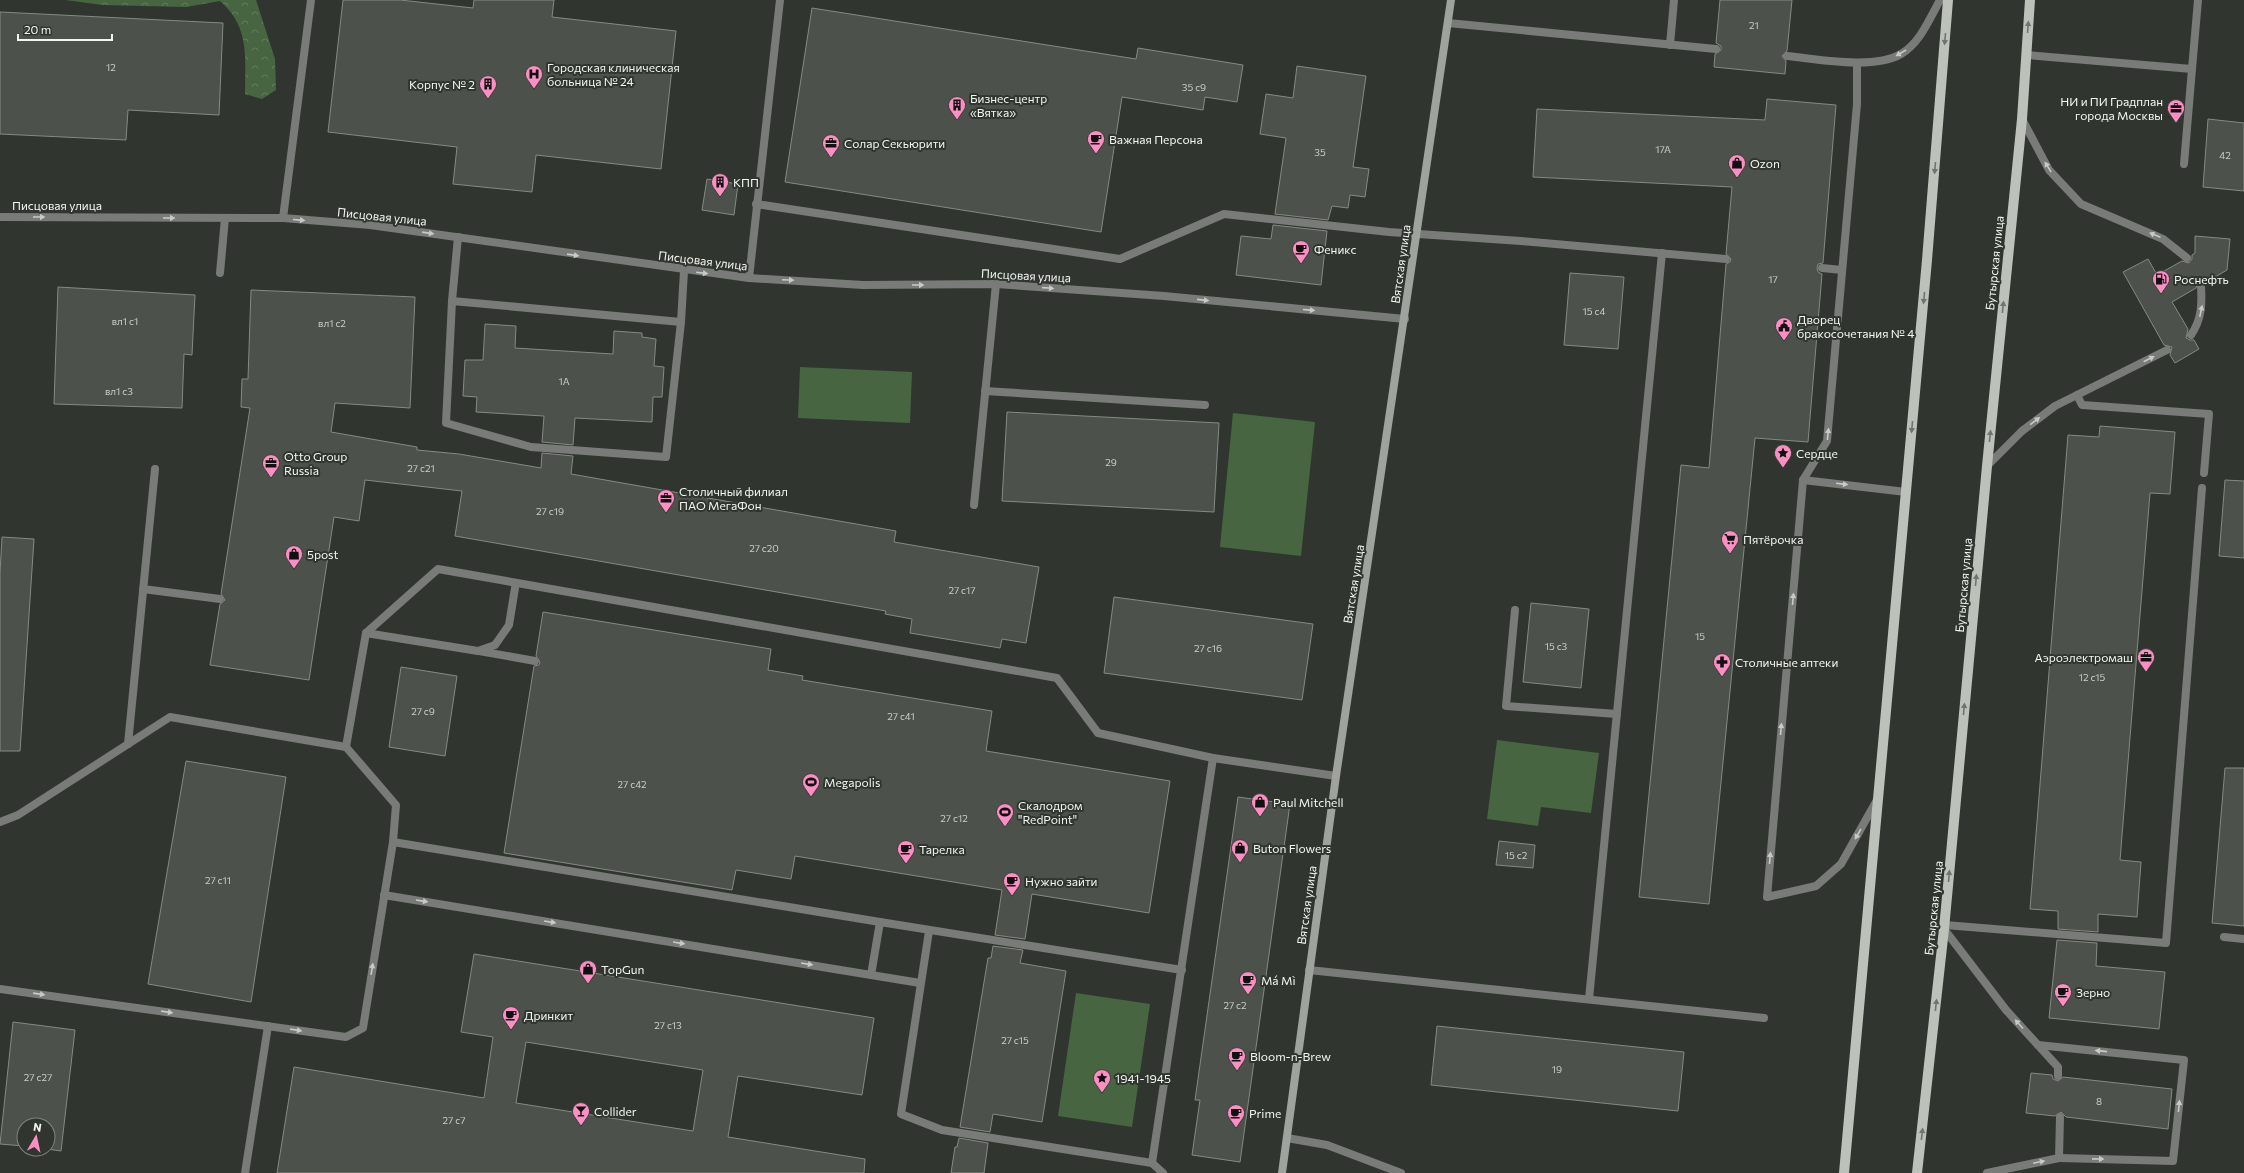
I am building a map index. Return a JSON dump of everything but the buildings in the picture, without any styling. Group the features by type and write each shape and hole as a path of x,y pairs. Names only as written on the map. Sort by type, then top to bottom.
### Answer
{"main road":[{"path":"1844,1173 1906,492 1948,0"},
{"name":"Бутырская улица","path":"1917,1173 1944,927 1986,466 2022,119 2030,0"}],"street":[{"path":"283,218 311,0"},
{"path":"749,278 756,204 780,0"},
{"name":"Вятская улица","path":"1282,1173 1336,776 1405,319 1451,0"},
{"path":"1670,45 1674,0"},
{"path":"1787,56 1857,63 1883,60 1901,54 1918,38 1940,0"},
{"path":"2184,164 2198,0"},
{"path":"1448,23 1716,49"},
{"path":"2027,54 2192,68"},
{"path":"1857,63 1857,104 1827,441 1803,480 1767,897 1816,886 1841,864 1877,800"},
{"path":"2022,119 2049,170 2081,204 2163,239 2187,258"},
{"path":"756,204 1120,259 1224,214 1417,234 1521,241 1726,259"},
{"name":"Писцовая улица","path":"0,217 283,218 370,225 684,271 749,278 863,285 996,284 1164,296 1405,319"},
{"path":"220,273 225,218"},
{"path":"458,237 452,301 446,423 531,447 666,457 681,322 684,271"},
{"path":"1589,1000 1662,253"},
{"path":"1822,268 1842,270"},
{"path":"974,505 996,284"},
{"path":"2191,335 2197,326 2202,306 2201,286"},
{"path":"452,301 681,322"},
{"path":"1986,466 2022,431 2055,406 2167,350"},
{"path":"985,391 1205,405"},
{"path":"2077,395 2082,405 2209,414 2204,473"},
{"path":"128,744 155,469"},
{"path":"1803,480 1906,492"},
{"path":"1944,927 2166,943 2202,488"},
{"path":"346,747 366,633 438,569 1057,678 1098,733 1213,758 1336,776"},
{"path":"478,651 495,645 509,626 515,588"},
{"path":"143,589 220,599"},
{"path":"1516,610 1506,706 1617,714"},
{"path":"366,633 478,651 535,662"},
{"path":"0,822 18,816 170,717 346,747 396,805 392,842 363,1028 346,1038 0,989"},
{"path":"1152,1163 1213,758"},
{"path":"392,842 929,931 1182,970"},
{"path":"384,895 920,983"},
{"path":"871,975 880,922"},
{"path":"1944,927 2006,1010 2058,1067 2058,1076"},
{"path":"929,931 901,1114 942,1130 1152,1163 1163,1173"},
{"path":"2224,937 2244,939"},
{"path":"1309,970 1764,1018"},
{"path":"245,1173 268,1026"},
{"path":"1987,1173 2059,1158 2173,1161 2184,1060 2038,1045"},
{"path":"2059,1158 2060,1117"},
{"path":"1287,1138 1326,1145 1401,1173"}],"green space":[{"path":"65,0 256,0 275,59 276,90 262,99 245,94 244,43 237,21 220,1 186,7 103,5"},
{"path":"800,367 912,372 910,423 798,418"},
{"path":"1233,413 1315,422 1301,556 1220,547"},
{"path":"1497,740 1599,753 1591,813 1541,807 1538,826 1487,819"},
{"path":"1076,993 1150,1004 1132,1127 1058,1116"}],"place":[{"name":"Городская клиническая больница № 24","path":"534,89"},
{"name":"Корпус № 2","path":"488,99"},
{"name":"Бизнес-центр «Вятка»","path":"957,120"},
{"name":"НИ и ПИ Градплан города Москвы","path":"2176,123"},
{"name":"Важная Персона","path":"1096,154"},
{"name":"Солар Секьюрити","path":"831,158"},
{"name":"Ozon","path":"1737,178"},
{"name":"КПП","path":"720,197"},
{"name":"Феникс","path":"1301,264"},
{"name":"Роснефть","path":"2161,294"},
{"name":"Дворец бракосочетания № 4","path":"1784,341"},
{"name":"Сердце","path":"1783,468"},
{"name":"Otto Group Russia","path":"271,478"},
{"name":"Столичный филиал ПАО МегаФон","path":"666,513"},
{"name":"Пятёрочка","path":"1730,554"},
{"name":"5post","path":"294,569"},
{"name":"Аэроэлектромаш","path":"2146,672"},
{"name":"Столичные аптеки","path":"1722,677"},
{"name":"Megapolis","path":"811,797"},
{"name":"Paul Mitchell","path":"1260,817"},
{"name":"Скалодром \"RedPoint\"","path":"1005,827"},
{"name":"Buton Flowers","path":"1240,863"},
{"name":"Тарелка","path":"906,864"},
{"name":"Нужно зайти","path":"1012,896"},
{"name":"TopGun","path":"588,984"},
{"name":"Má Mì","path":"1248,995"},
{"name":"Зерно","path":"2063,1007"},
{"name":"Дринкит","path":"511,1030"},
{"name":"Bloom-n-Brew","path":"1237,1071"},
{"name":"1941-1945","path":"1102,1093"},
{"name":"Collider","path":"581,1126"},
{"name":"Prime","path":"1236,1128"}]}
